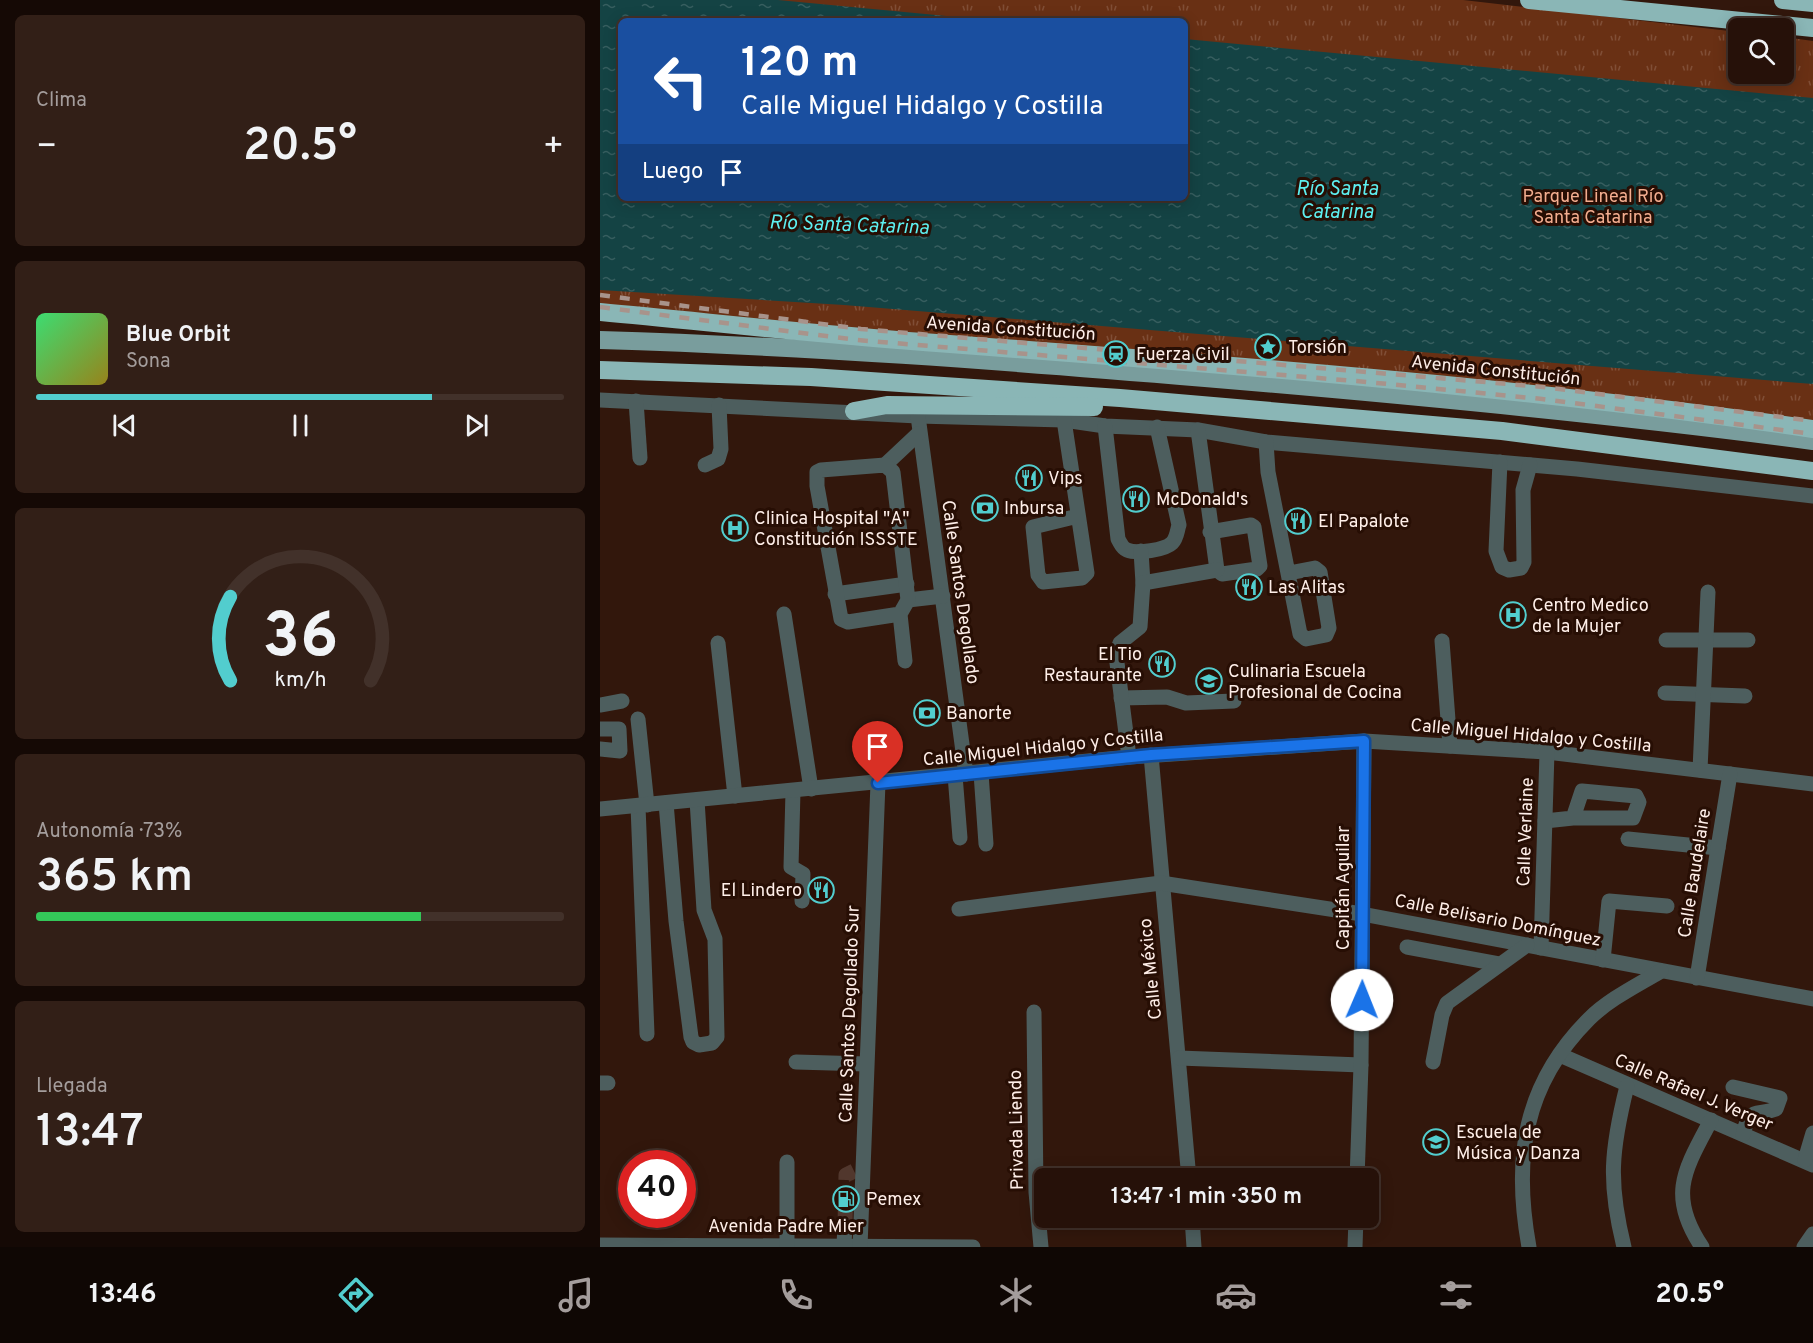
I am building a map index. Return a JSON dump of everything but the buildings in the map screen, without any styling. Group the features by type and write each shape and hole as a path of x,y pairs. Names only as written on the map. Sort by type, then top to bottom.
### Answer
{"highway":[{"path":"1529,0 1813,28"},
{"path":"1783,0 1813,3"},
{"name":"Avenida Constitución","path":"600,312 923,342 1371,378 1652,407 1813,429"},
{"path":"600,370 811,377 1120,398 1502,431 1813,471"},
{"path":"854,411 887,405 1086,408 1105,405 1120,398"}],"main road":[{"name":"Avenida Constitución","path":"600,338 1073,366 1411,395 1661,421 1813,441"}],"street":[{"path":"600,400 918,416 1064,420 1106,426 1198,430 1266,442 1500,462 1813,496"},
{"path":"636,401 640,458"},
{"path":"705,465 718,459 721,449 719,405"},
{"name":"Calle Santos Degollado","path":"918,416 918,434 967,774"},
{"path":"1064,420 1087,568 1085,576 1043,582 1038,575 1033,526 1078,516"},
{"path":"1106,426 1118,539 1122,548 1129,551 1141,551 1171,544 1176,537 1179,525 1157,428"},
{"path":"1198,430 1210,532 1217,570 1222,574 1257,569 1261,563 1256,529 1251,525 1210,532"},
{"path":"900,614 844,621 839,615 817,486 817,472 825,469 885,465 918,434"},
{"path":"1266,442 1268,472 1289,573"},
{"path":"1500,462 1496,551 1502,567 1509,570 1521,568 1524,562 1523,490 1530,465"},
{"path":"885,465 892,472 909,600 900,614 905,661"},
{"path":"1129,757 1120,698 1117,649 1120,643 1140,627 1143,583 1141,551"},
{"path":"1143,583 1217,570"},
{"path":"835,594 907,584"},
{"path":"1700,770 1708,592"},
{"path":"909,600 943,596"},
{"path":"784,614 811,789"},
{"path":"1442,640 1450,746"},
{"path":"1666,640 1748,640"},
{"path":"718,643 735,796"},
{"path":"1665,693 1745,696"},
{"path":"1120,698 1167,697 1186,703 1234,701"},
{"path":"600,705 622,701"},
{"path":"638,719 643,805 647,1034"},
{"path":"600,729 619,729 620,751 600,749"},
{"name":"Calle Miguel Hidalgo y Costilla","path":"600,810 1151,755 1364,741 1547,752 1813,784"},
{"name":"Capitán Aguilar","path":"1358,1168 1364,741"},
{"name":"Calle Verlaine","path":"1534,946 1545,821 1547,752"},
{"name":"Calle México","path":"1151,755 1188,1168"},
{"path":"960,838 967,774"},
{"path":"967,774 986,844"},
{"name":"Calle Baudelaire","path":"1697,978 1730,774"},
{"name":"Calle Santos Degollado Sur","path":"860,1246 858,1171 866,1064 878,783"},
{"path":"793,791 791,867 803,874 802,901"},
{"path":"666,803 686,1004 691,1037 699,1045 712,1043 717,1037 717,1027 716,939 704,910 698,800"},
{"path":"1545,821 1573,818"},
{"path":"1628,839 1718,848"},
{"name":"Calle Belisario Domínguez","path":"960,909 1161,883 1362,914 1813,999"},
{"path":"1603,960 1609,901 1667,906"},
{"path":"1433,1062 1442,1015 1447,1003 1499,964 1534,946"},
{"path":"1407,947 1499,964"},
{"path":"1529,1247 1522,1210 1521,1164 1525,1132 1540,1087 1560,1055 1590,1018 1661,971"},
{"name":"Privada Liendo","path":"1034,1012 1036,1192 1041,1247"},
{"name":"Calle Rafael J. Verger","path":"1560,1055 1627,1086 1809,1162"},
{"path":"1179,1058 1361,1065"},
{"path":"796,1062 866,1064"},
{"path":"1624,1247 1611,1180 1616,1131 1627,1086"},
{"path":"1733,1087 1780,1098 1776,1109 1755,1112 1748,1117 1743,1134"},
{"path":"1702,1247 1694,1235 1686,1211 1683,1174 1711,1120"},
{"path":"1809,1162 1813,1132"},
{"path":"787,1162 787,1245"},
{"path":"844,1226 844,1244"},
{"path":"1193,1228 1194,1247"},
{"path":"1355,1247 1356,1228"},
{"path":"1804,1247 1813,1234"},
{"name":"Avenida Padre Mier","path":"600,1245 844,1244 973,1247"}],"green space":[{"name":"Río Santa Catarina","path":"600,0 1463,0 1728,31 1728,84 1794,84 1794,38 1813,41 1813,427 600,305"}],"water":[{"name":"Río Santa Catarina","path":"600,0 778,0 967,18 618,18 618,201 1188,201 1188,39 1813,98 1813,384 844,305 600,290"}],"tunnel":[{"path":"845,1226 846,1175 854,1171"}],"railway":[{"path":"600,295 861,329 1543,387 1813,421"},
{"path":"600,307 857,340 1367,382 1542,399 1813,434"}],"place":[{"name":"Torsión","path":"1268,347"},
{"name":"Fuerza Civil","path":"1116,354"},
{"name":"Vips","path":"1029,478"},
{"name":"McDonald's","path":"1136,499"},
{"name":"Inbursa","path":"985,508"},
{"name":"El Papalote","path":"1298,521"},
{"name":"Clinica Hospital \"A\" Constitución ISSSTE","path":"735,528"},
{"name":"Las Alitas","path":"1249,587"},
{"name":"Centro Medico de la Mujer","path":"1513,615"},
{"name":"El Tio Restaurante","path":"1162,664"},
{"name":"Culinaria Escuela Profesional de Cocina","path":"1209,681"},
{"name":"Banorte","path":"927,713"},
{"name":"El Lindero","path":"821,890"},
{"name":"Escuela de Música y Danza","path":"1436,1142"},
{"name":"Pemex","path":"846,1199"}],"route":[{"path":"878,783 1151,755 1364,741 1362,1000"}],"park label":[{"name":"Parque Lineal Río Santa Catarina","path":"1593,206"}]}
